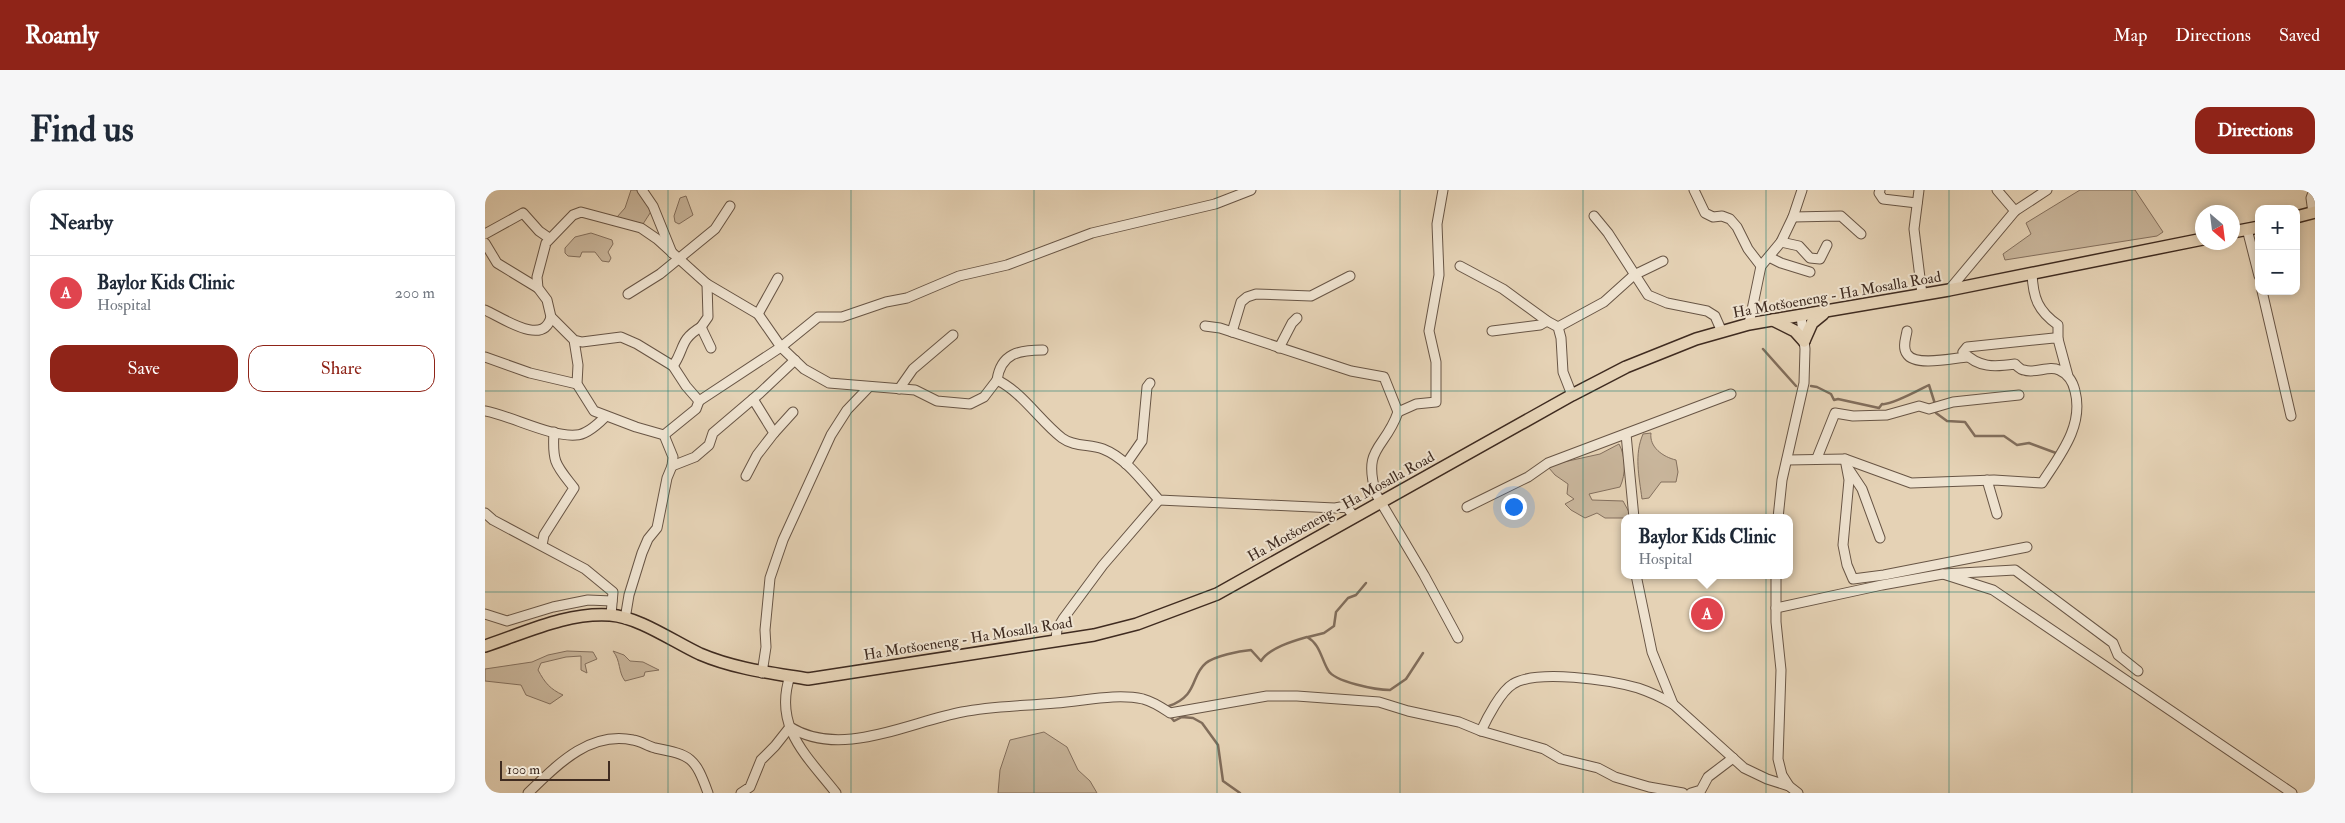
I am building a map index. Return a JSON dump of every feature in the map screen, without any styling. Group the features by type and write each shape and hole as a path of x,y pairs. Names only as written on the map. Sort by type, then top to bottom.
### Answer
{"main road":[{"path":"2300,216 2314,213"},
{"path":"2240,231 2253,228"},
{"name":"Ha Motšoeneng - Ha Mosalla Road","path":"485,646 571,617 611,615 657,631 701,654 762,673 808,679 1094,635 1137,624 1217,594 1572,395 1625,367 1696,340 1749,324 1949,290 2195,240"},
{"path":"1773,320 1795,331 1804,341 1812,323 1827,312"}],"street":[{"path":"642,190 653,206 675,256"},
{"path":"664,435 696,408 699,401 781,347 818,317 843,317 886,302 907,298 959,276 990,270 1015,262 1092,234 1215,204 1251,190"},
{"path":"1398,412 1416,404 1436,402 1436,362 1429,331 1429,317 1439,275 1437,224 1443,190"},
{"path":"1694,190 1705,213 1713,217 1722,216 1730,219 1761,266"},
{"path":"1749,324 1761,266 1781,242 1793,217 1802,190"},
{"path":"1880,190 1879,193 1883,199 1917,204"},
{"path":"1919,190 1914,229 1922,294"},
{"path":"1997,190 2015,211"},
{"path":"1949,290 2015,211 2047,190"},
{"path":"2314,190 2311,198 2314,213"},
{"path":"628,294 660,274 675,256 715,229 730,206"},
{"path":"538,288 537,277 546,243 573,215 581,212 641,228 707,284 758,314 781,347 804,370 829,383 915,390 937,401 970,404 984,397 997,380 999,367 1010,357 1019,351 1043,350"},
{"path":"485,234 523,214 539,231 549,238"},
{"path":"1594,216 1608,233 1648,294 1667,303 1707,311 1715,316 1722,332"},
{"path":"1793,217 1841,216 1861,234"},
{"path":"2253,228 2256,250"},
{"path":"1781,242 1799,246 1810,258 1820,259 1827,245"},
{"path":"485,244 497,263 538,288 547,300 551,317 549,326 543,331 529,330 485,310"},
{"path":"1769,257 1781,264 1810,272"},
{"path":"1558,327 1604,302 1634,275 1663,261"},
{"path":"1460,266 1503,289 1558,327 1561,338 1563,372 1572,395"},
{"path":"1787,460 1817,458 1846,463 1911,483 1987,480 2042,483 2068,442 2078,409 2073,384 2068,376 2058,340 2058,326 2039,308 2032,287 2032,273"},
{"path":"1231,332 1241,302 1247,297 1256,294 1311,296 1350,276"},
{"path":"758,314 779,278"},
{"path":"673,366 678,360 682,343 701,328 708,317 707,284"},
{"path":"2263,295 2291,416"},
{"path":"1778,514 1782,480 1804,383 1804,341 1801,316"},
{"path":"551,317 574,340 582,342 621,337 673,366 699,401"},
{"path":"1279,348 1292,322 1297,318"},
{"path":"1492,331 1540,325 1547,321"},
{"path":"1205,326 1231,332 1351,371 1384,377 1398,412 1393,426 1377,446 1372,458 1370,471 1372,481 1381,501 1458,638"},
{"path":"701,328 711,348"},
{"path":"1907,331 1904,347 1907,355 1914,360 1927,361 1967,357"},
{"path":"899,389 913,368 953,335"},
{"path":"574,340 578,365 577,384 594,411 605,417 664,435"},
{"path":"2058,340 1967,347 1963,352 1967,357 1990,367 2015,364 2024,370 2058,369 2068,376"},
{"path":"485,357 530,373 577,384"},
{"path":"673,466 695,457 709,445 713,434 795,360"},
{"path":"997,380 1007,385 1036,415 1045,420 1063,438 1073,443 1101,448 1126,464 1159,500 1335,508 1346,506 1353,517"},
{"path":"1126,464 1142,441 1147,387 1150,383"},
{"path":"762,673 766,647 765,630 769,585 783,540 831,435 847,410 869,387"},
{"path":"1467,507 1528,477 1548,463 1731,394"},
{"path":"1817,458 1835,414 1853,416 1887,415 1919,406 1929,409 1953,402 2019,395"},
{"path":"753,398 774,433"},
{"path":"485,411 501,414 554,432 577,436 595,427 605,417"},
{"path":"745,476 757,455 793,412"},
{"path":"541,545 544,535 574,488 559,469 553,454 554,432"},
{"path":"1626,434 1634,514"},
{"path":"625,619 629,595 642,553 648,539 657,528 667,478 673,466 673,457 664,435"},
{"path":"1846,463 1862,489 1880,538"},
{"path":"1846,463 1849,480 1843,545 1847,565 1853,579 1884,575 2027,547"},
{"path":"1987,480 1997,514"},
{"path":"1056,640 1057,629 1063,619 1103,565 1159,500"},
{"path":"485,512 493,520 585,569 613,592 611,615"},
{"path":"1776,608 1943,574 2015,570 2113,643 2118,655 2138,671"},
{"path":"1943,574 1993,590 2292,793"},
{"path":"1638,579 1652,652 1673,704"},
{"path":"1776,579 1776,608 1781,670 1778,758 1782,776 1789,786 1798,793"},
{"path":"485,614 507,621 553,607 588,600 612,601"},
{"path":"790,676 784,709 790,727 803,752 836,793"},
{"path":"1481,731 1504,693 1511,685 1524,679 1561,677 1614,684 1644,690 1673,704 1744,768 1767,779 1789,786"},
{"path":"790,727 811,738 859,737 878,735 962,712 1110,698 1142,698 1156,703 1170,713 1267,696 1297,696 1379,702 1408,711 1459,722 1481,731 1544,750 1561,759 1598,768 1615,777 1683,793"},
{"path":"741,793 750,786 761,760 790,727"},
{"path":"528,793 552,769 576,751 591,743 613,739 634,740 653,747 677,751 685,755 697,765 708,793"},
{"path":"1691,793 1701,790 1709,777 1733,758"}],"shaded area":[{"path":"631,190 638,190 652,210 643,224 617,217 625,208"},
{"path":"2080,190 2135,190 2163,232 2157,236 2005,260 2003,254 2031,234 2026,223"},
{"path":"686,196 693,215 679,224 675,222 674,216 680,198"},
{"path":"591,233 612,240 613,244 608,252 611,258 609,262 602,261 595,252 582,252 580,257 568,256 565,253 565,248 575,237"},
{"path":"1651,433 1652,443 1658,451 1676,460 1678,472 1676,482 1661,482 1649,498 1642,499 1638,466 1640,442 1643,434"},
{"path":"1619,444 1623,454 1623,477 1620,487 1589,494 1592,500 1623,501 1629,512 1629,514 1621,514 1621,518 1605,518 1597,513 1585,518 1571,510 1565,504 1574,499 1567,494 1568,484 1549,468 1559,463 1600,454"},
{"path":"567,651 593,652 597,659 585,664 587,673 581,670 581,656 566,657 541,663 538,670 543,679 551,688 563,695 550,704 526,695 521,685 485,681 485,669 532,662 548,655"},
{"path":"613,651 624,655 630,661 643,662 659,670 645,672 644,676 625,681"},
{"path":"1044,732 1067,747 1078,770 1090,781 1097,793 998,793 1000,770 1010,740"}],"waterway":[{"path":"1763,349 1796,386"},
{"path":"1811,386 1831,394 1834,400 1838,399 1879,408 1882,404 1898,400 1929,385 1935,404"},
{"path":"1936,409 1936,413 1947,421 1965,422 1975,436 2004,436 2017,445 2029,443 2056,453"},
{"path":"1308,637 1324,633 1334,626 1336,612 1348,598 1356,595 1366,583"},
{"path":"1170,710 1169,706 1179,702 1190,691 1201,668 1206,663 1215,658 1234,653 1251,650 1261,661 1275,649 1307,637 1318,647 1328,670 1338,678 1376,689 1390,690 1406,679 1423,653"},
{"path":"1169,715 1174,721 1182,717 1193,718 1202,723 1218,745 1223,781 1240,793"}],"place":[{"name":"Baylor Kids Clinic","path":"1707,614"}]}
